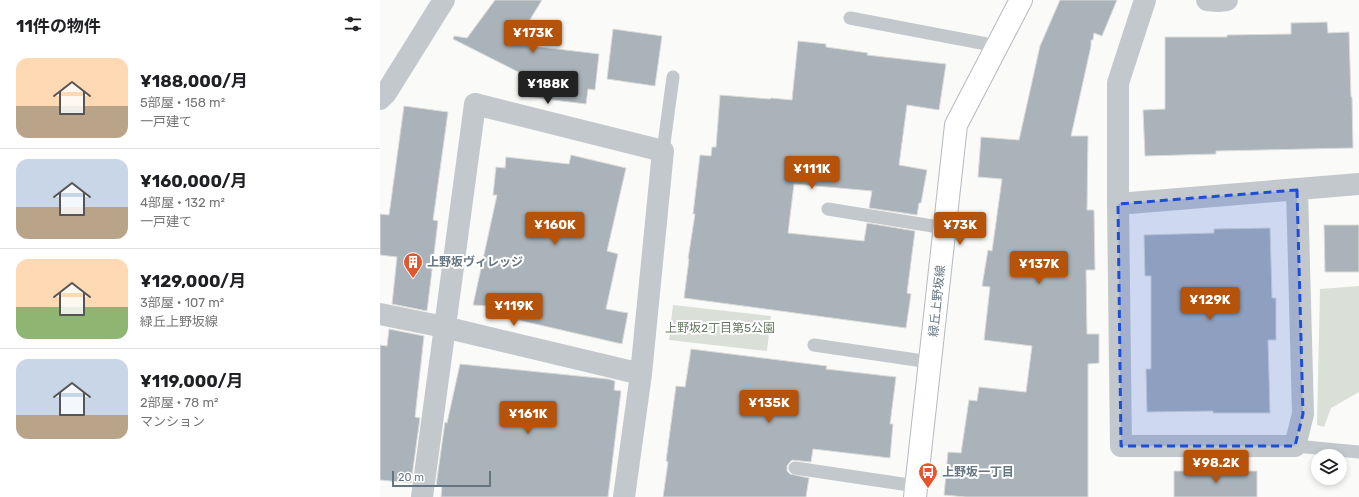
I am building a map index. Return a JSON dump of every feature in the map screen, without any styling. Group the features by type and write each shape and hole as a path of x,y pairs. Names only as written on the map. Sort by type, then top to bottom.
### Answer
{"street":[{"path":"380,99 386,93 444,0"},
{"name":"緑丘上野坂線","path":"916,492 956,125 1021,0"},
{"path":"1145,0 1118,83 1121,446 1295,446 1303,414 1297,190"},
{"path":"1207,0 1227,0"},
{"path":"422,497 475,104 663,151 641,374 624,497"},
{"path":"1118,204 1359,184"},
{"path":"380,314 444,327 641,374"}],"lane":[{"path":"850,18 997,46"},
{"path":"663,151 672,77"},
{"path":"828,209 945,228"},
{"path":"814,345 930,362"},
{"path":"1295,446 1359,452"},
{"path":"796,468 916,492"}],"highlighted area":[{"path":"1297,190 1303,414 1295,446 1121,446 1118,204"}],"green space":[{"path":"1359,286 1359,392 1331,408 1324,427 1317,425 1320,289"},
{"name":"上野坂2丁目第5公園","path":"673,305 771,316 767,351 669,340"}],"building":[{"path":"495,0 542,0 515,44 599,54 595,90 588,89 586,104 529,97 532,79 453,39 454,36 467,38"},
{"path":"1060,0 1117,0 1102,36 1094,33 1093,40 1091,40 1091,46 1071,136 1088,136 1087,210 1094,210 1095,270 1086,270 1087,334 1099,334 1099,363 1088,364 1088,497 966,497 944,495 948,452 961,453 969,400 977,401 979,387 1026,392 1032,346 984,340 990,287 982,286 988,250 992,251 1002,179 978,177 981,137 1019,140 1040,46"},
{"path":"1327,22 1328,33 1349,32 1353,148 1216,151 1216,154 1145,156 1143,110 1165,109 1165,37 1227,37 1227,35 1291,34 1291,23"},
{"path":"613,29 662,36 655,86 607,79"},
{"path":"798,41 826,44 826,47 868,53 867,55 946,64 939,110 907,105 899,165 927,170 921,203 919,203 917,215 869,208 872,191 794,184 788,233 864,241 867,223 915,231 907,293 911,294 906,328 684,298 695,214 693,214 700,155 711,156 712,147 716,147 720,95 792,100"},
{"path":"404,106 448,112 433,220 438,221 427,311 392,304 397,257 380,255 380,214 389,215"},
{"path":"571,155 626,168 607,251 618,254 606,309 628,313 622,344 518,320 521,308 473,305 497,195 493,195 496,167 505,168 506,157 569,164"},
{"path":"1324,225 1359,225 1359,272 1325,272"},
{"path":"1270,228 1272,298 1276,298 1276,340 1268,340 1270,413 1213,413 1213,411 1147,412 1146,369 1151,369 1151,276 1145,276 1144,235 1214,233 1214,229"},
{"path":"389,329 424,336 415,417 420,418 411,483 380,480 380,345 387,346"},
{"path":"691,349 827,366 826,369 896,377 890,424 893,424 890,458 813,449 811,462 792,460 787,466 787,471 790,474 809,478 806,497 663,497 668,462 666,461 676,386 685,387"},
{"path":"460,364 608,379 615,381 614,390 621,391 608,497 441,497 442,486 436,486 445,422 447,423"},
{"path":"1174,471 1257,471 1257,497 1174,497"}],"place":[{"name":"上野坂ヴィレッジ","path":"413,279"},
{"name":"上野坂一丁目","path":"928,489"}]}
